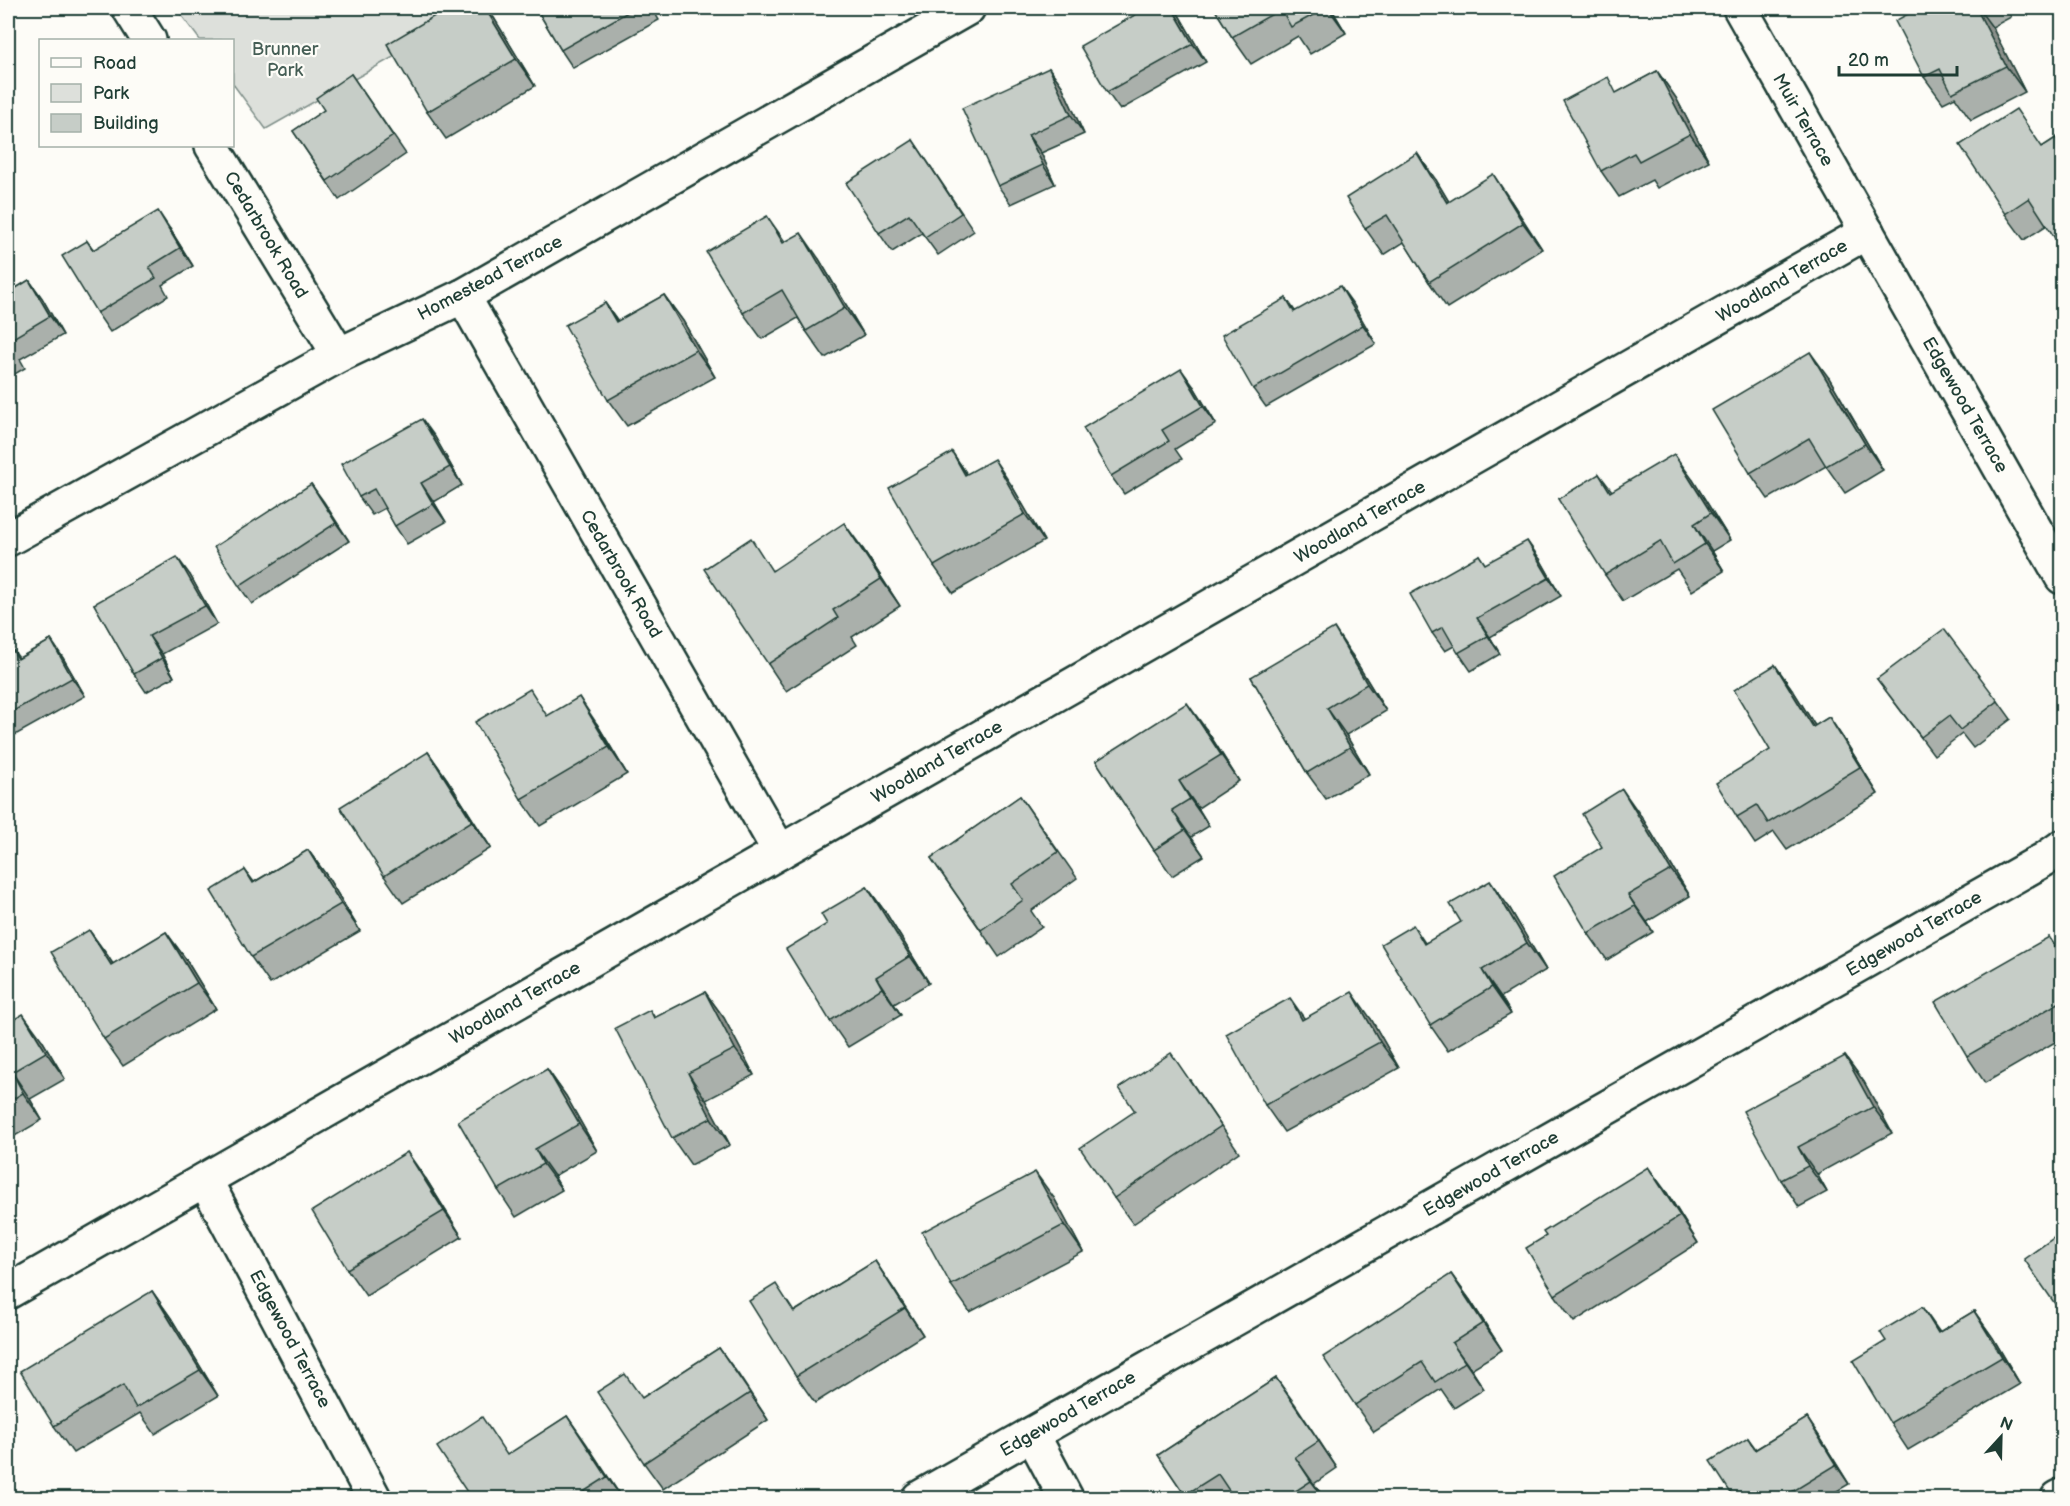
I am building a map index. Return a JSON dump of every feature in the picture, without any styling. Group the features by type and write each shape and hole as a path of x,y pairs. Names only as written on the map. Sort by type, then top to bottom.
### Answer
{"street":[{"path":"129,8 148,39"},
{"name":"Homestead Terrace","path":"8,538 339,355 463,296 968,8"},
{"name":"Muir Terrace","path":"1740,8 1867,232"},
{"name":"Cedarbrook Road","path":"213,147 339,355"},
{"name":"Edgewood Terrace","path":"1867,232 2062,577"},
{"name":"Woodland Terrace","path":"8,1292 1867,232"},
{"name":"Cedarbrook Road","path":"463,296 780,852"},
{"name":"Edgewood Terrace","path":"918,1498 2045,859 2062,847"},
{"name":"Edgewood Terrace","path":"205,1180 374,1498"},
{"path":"1032,1434 1066,1498"},
{"path":"2058,1498 2062,1496"}],"green space":[{"name":"Brunner Park","path":"176,8 480,8 266,129 234,85 234,39 199,39"}],"building":[{"path":"448,8 485,8 516,59 427,112 387,44"},
{"path":"536,8 635,8 561,50"},
{"path":"1147,8 1172,8 1193,44 1107,92 1080,46"},
{"path":"1214,8 1326,8 1291,27 1281,9 1232,37"},
{"path":"1916,8 1976,8 2006,66 1952,93 1940,69 1924,77 1895,21"},
{"path":"1049,68 1071,115 1028,135 1043,165 998,186 962,108"},
{"path":"1657,71 1690,134 1639,161 1634,153 1601,171 1563,101 1608,77 1616,93"},
{"path":"351,74 393,136 327,181 293,131 324,110 316,98"},
{"path":"2016,109 2042,147 2062,134 2062,244 2060,246 2029,198 2005,214 1960,145"},
{"path":"913,140 961,213 925,237 909,214 879,233 846,183"},
{"path":"1417,153 1447,203 1493,174 1523,223 1429,282 1387,215 1365,228 1346,198"},
{"path":"158,211 180,248 149,267 156,278 97,313 62,256 87,241 93,250"},
{"path":"767,216 783,243 801,233 845,308 806,331 782,290 743,313 706,252"},
{"path":"29,280 50,316 8,341 8,293"},
{"path":"1340,286 1363,325 1253,389 1222,335 1286,298 1294,312"},
{"path":"664,295 696,350 608,400 565,325 605,303 616,322"},
{"path":"1810,352 1865,444 1826,466 1809,438 1750,473 1712,410"},
{"path":"1181,369 1203,406 1162,430 1169,441 1111,476 1083,428"},
{"path":"422,419 450,467 421,483 433,504 395,526 374,489 359,497 341,464"},
{"path":"952,452 965,475 994,459 1025,514 934,566 889,488"},
{"path":"1674,454 1711,513 1694,524 1705,544 1673,564 1660,541 1605,575 1558,499 1599,474 1610,492"},
{"path":"311,484 336,523 239,586 214,547"},
{"path":"844,523 881,579 833,610 838,618 768,664 704,569 751,538 772,571"},
{"path":"1527,541 1549,578 1477,618 1488,636 1458,653 1443,627 1432,633 1410,594 1479,555 1485,564"},
{"path":"177,557 205,606 149,636 162,658 134,674 94,604"},
{"path":"1334,628 1367,684 1327,708 1350,747 1307,773 1251,677"},
{"path":"1944,629 1998,701 1960,730 1949,716 1921,737 1877,679"},
{"path":"51,640 72,678 8,714 8,648 10,646 18,659"},
{"path":"1775,665 1813,727 1829,717 1860,767 1768,823 1757,805 1737,817 1716,783 1770,750 1734,690"},
{"path":"530,689 547,716 579,697 609,747 521,799 475,722"},
{"path":"1187,703 1221,755 1179,781 1190,799 1172,810 1185,830 1154,850 1096,761"},
{"path":"428,752 472,821 384,876 340,807"},
{"path":"1622,789 1671,870 1628,895 1635,906 1588,933 1554,876 1602,847 1582,814"},
{"path":"1020,796 1058,852 1012,884 1023,900 981,930 931,858"},
{"path":"308,850 341,904 251,957 211,891 245,870 253,883"},
{"path":"1490,881 1527,943 1482,970 1492,987 1430,1025 1381,944 1413,925 1424,944 1461,922 1450,904"},
{"path":"867,887 910,956 876,977 882,988 830,1021 786,949 827,924 821,914"},
{"path":"89,930 111,965 166,932 197,983 104,1039 51,952"},
{"path":"2049,937 2062,960 2062,1001 1967,1056 1935,1002"},
{"path":"705,992 735,1049 688,1073 711,1118 672,1138 615,1028 650,1010 654,1018"},
{"path":"1352,992 1380,1042 1265,1105 1226,1034 1290,998 1302,1020"},
{"path":"23,1014 46,1052 12,1072 23,1093 8,1102 8,1023"},
{"path":"1171,1053 1221,1126 1114,1198 1080,1148 1135,1111 1119,1088"},
{"path":"1845,1056 1873,1107 1798,1147 1808,1166 1781,1180 1743,1111"},
{"path":"547,1069 579,1124 535,1149 543,1164 498,1190 458,1121"},
{"path":"407,1152 444,1211 347,1269 312,1211"},
{"path":"1648,1167 1680,1216 1555,1295 1526,1248 1546,1236 1543,1232"},
{"path":"1035,1172 1064,1225 951,1285 922,1232"},
{"path":"2062,1232 2062,1314 2024,1259"},
{"path":"875,1261 905,1308 796,1376 749,1301 776,1284 794,1312"},
{"path":"1451,1274 1483,1323 1452,1343 1465,1362 1435,1382 1422,1362 1355,1405 1323,1357"},
{"path":"152,1291 200,1370 136,1408 123,1385 54,1426 20,1371"},
{"path":"1922,1307 1938,1333 1974,1311 2002,1357 1890,1423 1853,1361 1886,1341 1880,1332"},
{"path":"719,1348 750,1393 644,1463 597,1392 625,1374 642,1398"},
{"path":"1276,1378 1319,1441 1295,1457 1311,1481 1285,1498 1234,1498 1218,1474 1185,1495 1158,1455"},
{"path":"567,1416 607,1477 574,1498 471,1498 437,1447 482,1417 507,1455"},
{"path":"1807,1418 1836,1465 1782,1498 1734,1498 1710,1461 1748,1438 1755,1450"}]}
